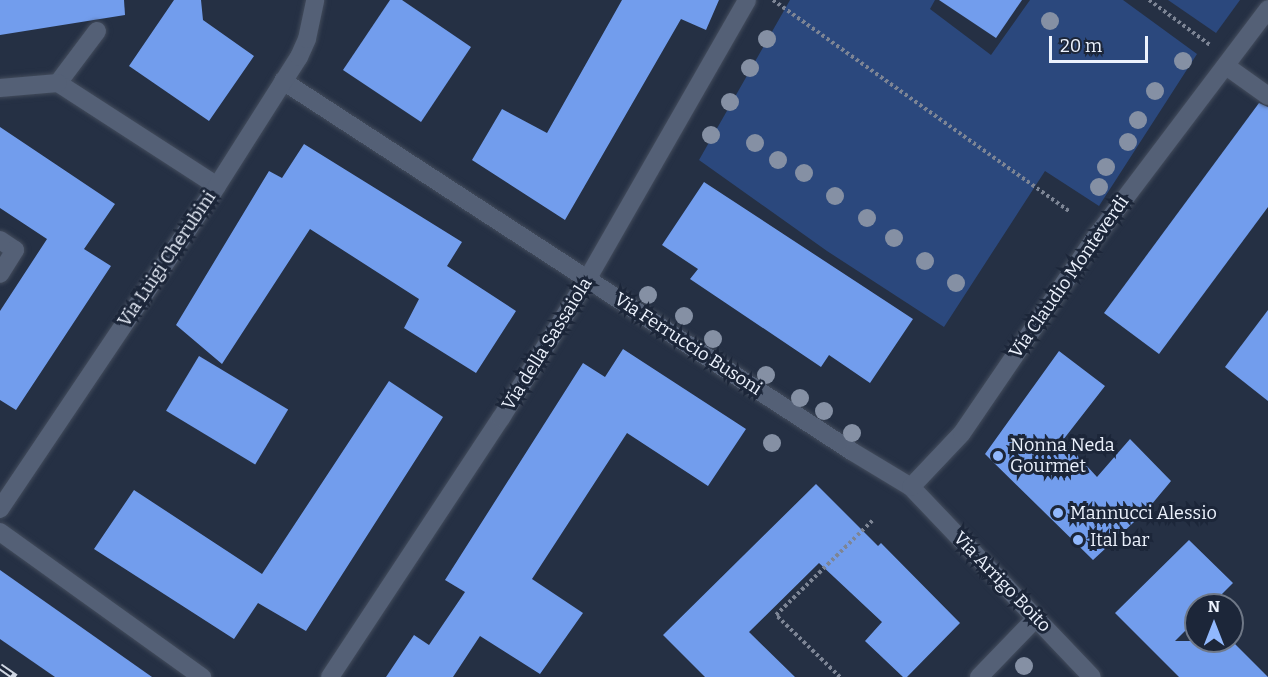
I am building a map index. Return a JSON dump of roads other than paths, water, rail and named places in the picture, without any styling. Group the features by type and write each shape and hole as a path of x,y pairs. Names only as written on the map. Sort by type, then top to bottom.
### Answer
{"street":[{"name":"Via Luigi Cherubini","path":"0,509 217,186 284,81 307,39 315,0"},
{"name":"Via della Sassaiola","path":"330,677 501,418 588,278 747,0"},
{"name":"Via Claudio Monteverdi","path":"912,487 962,433 1085,252 1268,9"},
{"path":"58,83 97,31"},
{"path":"1228,63 1268,96"},
{"name":"Via Ferruccio Busoni","path":"284,81 844,446 912,487"},
{"path":"0,88 58,83 217,186"},
{"path":"0,240 15,250 0,274"},
{"name":"Via Arrigo Boito","path":"912,487 1092,677"},
{"path":"0,532 202,677"},
{"path":"979,677 1036,618"}],"railway":[{"path":"0,666 16,677"}],"place":[{"name":"Nonna Neda Gourmet","path":"998,456"},
{"name":"Mannucci Alessio","path":"1058,513"},
{"name":"Ital bar","path":"1078,540"}]}
